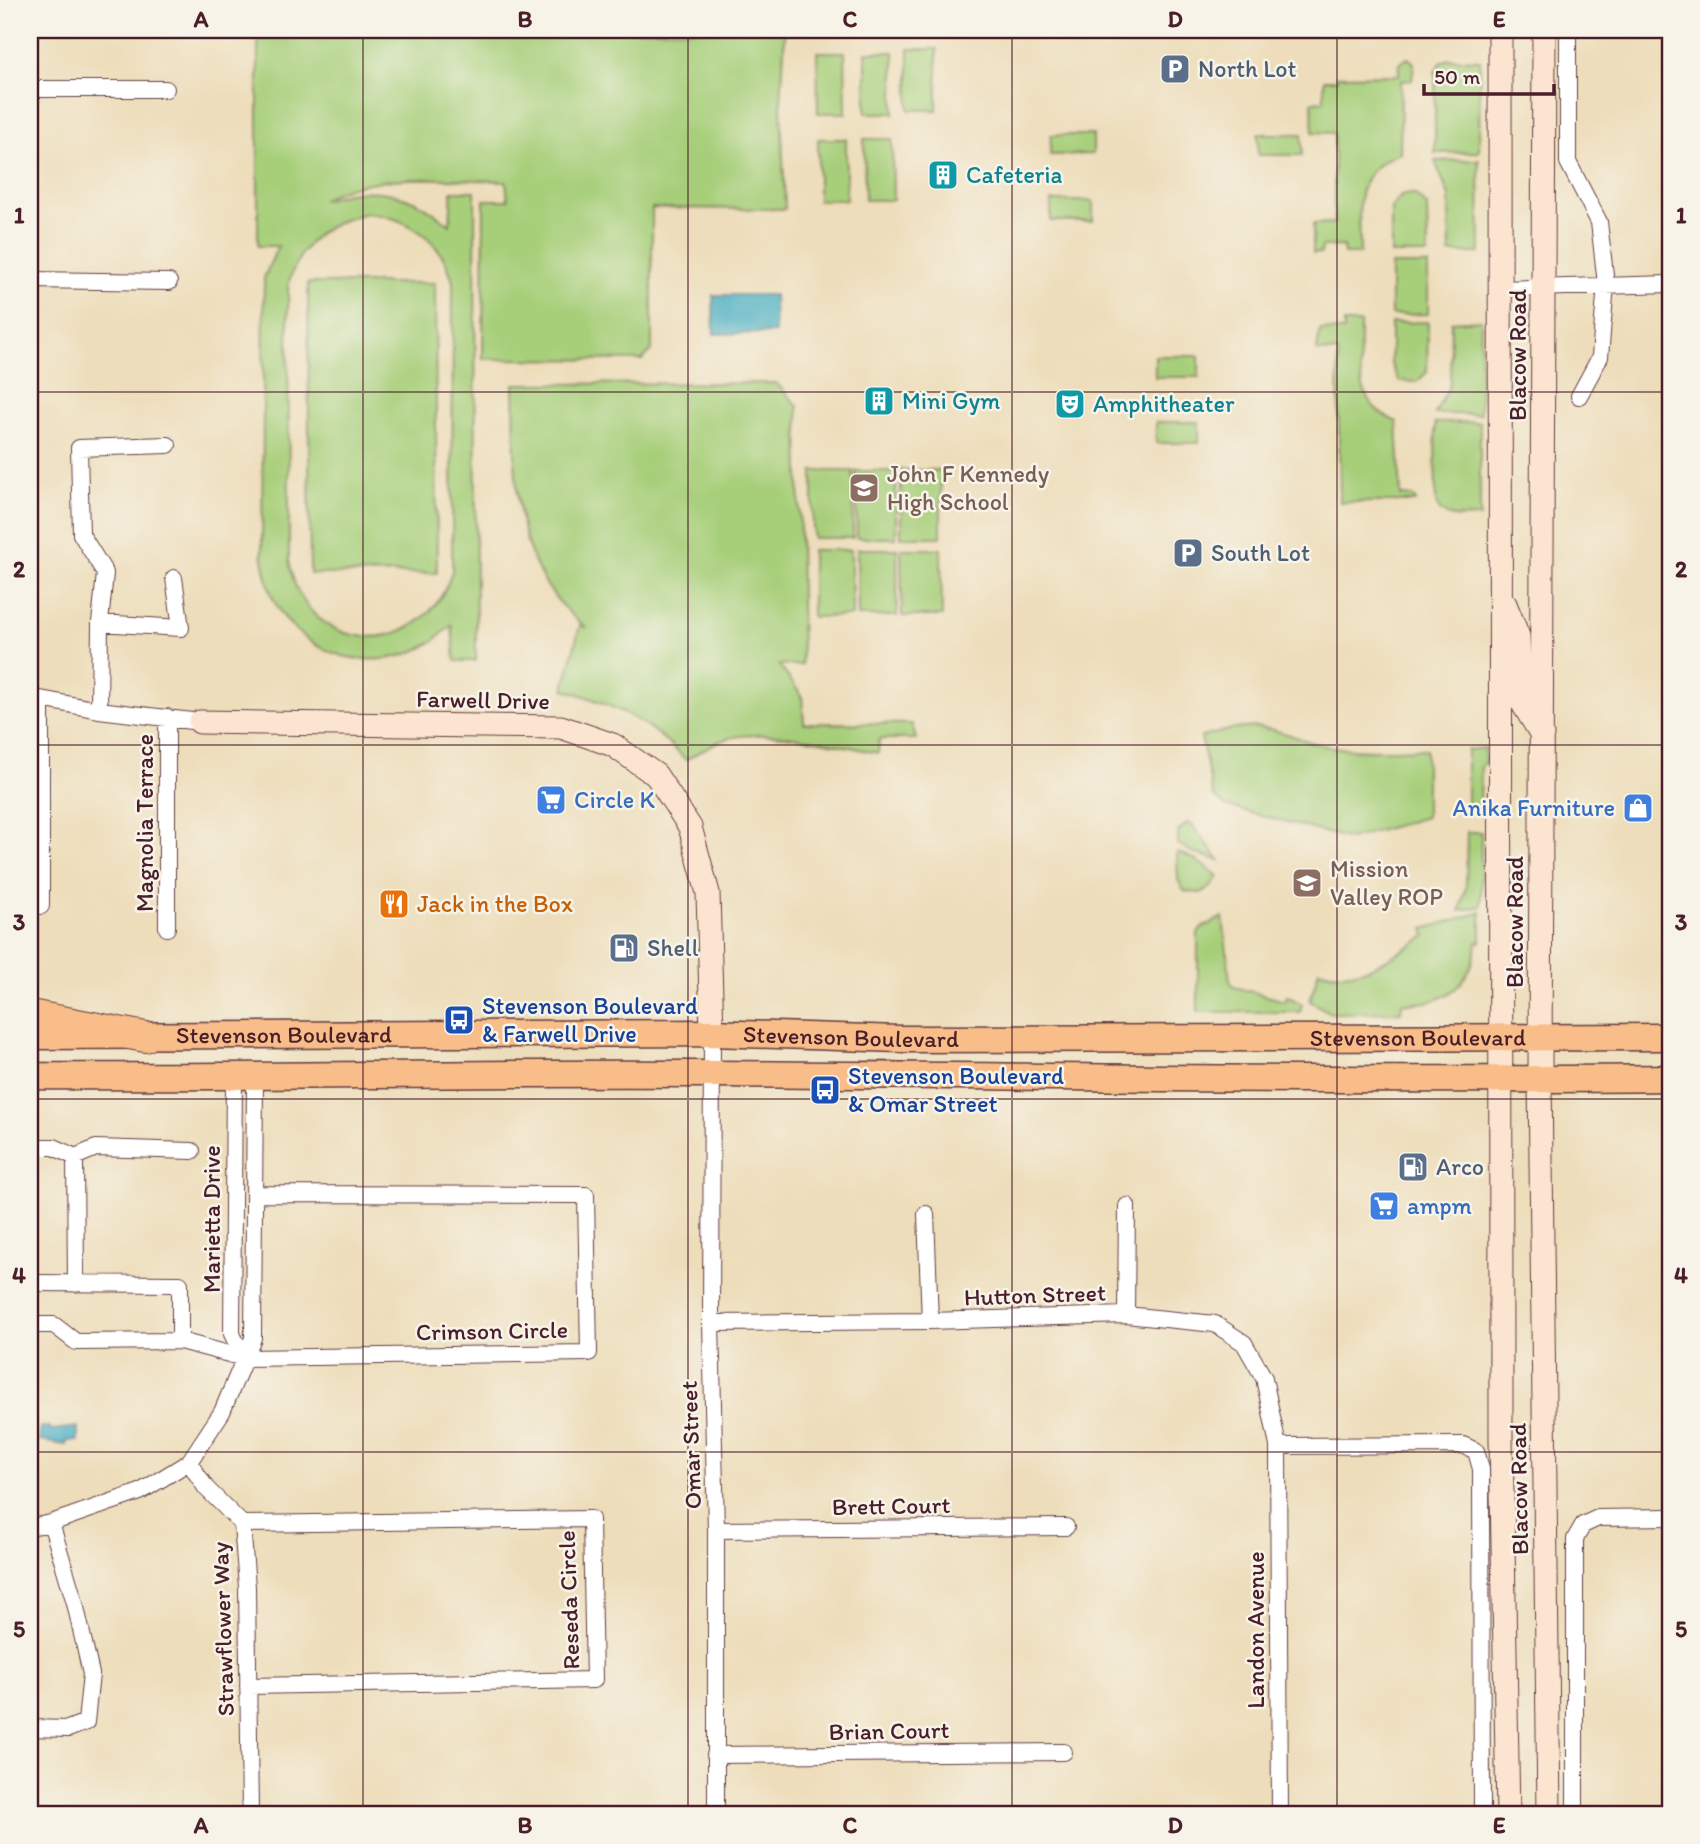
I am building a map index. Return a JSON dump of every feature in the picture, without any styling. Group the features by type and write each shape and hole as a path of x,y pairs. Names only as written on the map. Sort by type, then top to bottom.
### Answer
{"highway":[{"path":"30,1015 145,1037"}],"main road":[{"name":"Blacow Road","path":"1500,30 1502,1439 1508,1814"},
{"name":"Blacow Road","path":"1544,30 1540,1079 1549,1814"},
{"path":"1500,591 1518,636 1520,699 1542,735"},
{"name":"Farwell Drive","path":"200,722 561,727 613,745 656,775 690,827 708,892 712,1033"},
{"name":"Stevenson Boulevard","path":"30,1036 712,1033 900,1039 1670,1037"},
{"name":"Stevenson Boulevard","path":"30,1076 245,1078 711,1074 1502,1080 1670,1078"}],"street":[{"path":"1568,30 1568,162 1599,222 1606,284 1600,358 1579,396"},
{"path":"30,89 166,89"},
{"path":"30,280 169,282"},
{"path":"1500,289 1670,284"},
{"path":"99,710 100,623 105,573 81,534 79,448 168,445"},
{"path":"100,623 181,628 174,578"},
{"path":"35,699 41,906"},
{"name":"Farwell Drive","path":"35,699 200,722"},
{"name":"Magnolia Terrace","path":"167,717 167,928"},
{"name":"Farwell Drive","path":"711,1074 712,1033"},
{"name":"Omar Street","path":"711,1074 716,1814"},
{"name":"Marietta Drive","path":"30,1527 51,1523 140,1492 189,1462 222,1412 253,1338 255,1312 256,1194 245,1078"},
{"name":"Marietta Drive","path":"244,1358 232,1334 245,1078"},
{"path":"30,1147 54,1147 75,1157 96,1148 192,1151"},
{"path":"75,1157 76,1284"},
{"name":"Crimson Circle","path":"244,1358 589,1353 586,1195 256,1194"},
{"path":"1126,1315 1127,1206"},
{"path":"926,1214 930,1321"},
{"path":"30,1283 180,1284 180,1341"},
{"name":"Hutton Street","path":"711,1323 930,1321 1126,1315 1215,1324 1244,1343 1265,1378 1278,1446"},
{"path":"30,1325 54,1325 76,1342 180,1341 244,1358"},
{"name":"Blacow Road","path":"1278,1446 1463,1445 1475,1451 1481,1469 1482,1814"},
{"name":"Landon Avenue","path":"1278,1446 1280,1814"},
{"name":"Strawflower Way","path":"189,1462 206,1488 242,1524 247,1587 250,1814"},
{"path":"1576,1814 1575,1538 1583,1525 1598,1518 1670,1517"},
{"name":"Reseda Circle","path":"242,1524 592,1519 594,1680 248,1686"},
{"path":"30,1728 68,1729 86,1722 91,1674 75,1602 51,1523"},
{"name":"Brett Court","path":"716,1530 1066,1527"},
{"name":"Brian Court","path":"715,1755 1064,1752"}],"green space":[{"path":"258,30 785,30 781,103 785,209 652,208 652,350 642,360 483,359 484,200 508,200 506,181 386,181 363,184 322,200 348,193 391,194 427,208 450,225 452,191 475,191 476,661 455,661 452,625 427,645 397,657 375,660 334,653 314,644 297,631 272,596 262,554 264,278 278,246 258,246","holes":["366,213 381,215 409,225 432,242 448,267 453,282 452,571 438,601 417,622 391,634 364,637 338,630 315,615 298,591 289,559 288,285 307,246 326,229"]},
{"path":"909,49 937,49 937,110 909,110"},
{"path":"817,52 845,52 846,113 818,113"},
{"path":"866,52 894,52 894,113 866,113"},
{"path":"1408,58 1414,63 1412,80 1401,81 1400,153 1384,161 1365,181 1359,207 1360,254 1344,254 1343,246 1322,247 1321,253 1313,253 1313,224 1334,223 1334,133 1313,132 1312,102 1324,101 1324,80 1337,80 1337,76 1399,75 1400,63"},
{"path":"1449,59 1480,60 1479,152 1435,153 1435,72 1440,63"},
{"path":"1258,134 1302,134 1302,155 1258,155"},
{"path":"1051,135 1093,135 1093,154 1050,155"},
{"path":"818,139 846,139 846,200 818,200"},
{"path":"864,139 892,139 893,200 865,200"},
{"path":"1479,160 1480,253 1450,253 1449,196 1435,161"},
{"path":"1414,194 1427,206 1428,254 1391,254 1391,208 1402,195"},
{"path":"1051,201 1093,201 1093,221 1051,221"},
{"path":"1391,265 1428,265 1428,314 1391,315"},
{"path":"308,283 435,283 437,573 310,574"},
{"path":"1481,320 1480,414 1435,414 1450,384 1451,322"},
{"path":"1428,322 1427,372 1417,382 1399,381 1391,364 1391,323"},
{"path":"1344,323 1360,323 1360,368 1365,394 1382,414 1397,422 1401,496 1414,497 1416,502 1340,502 1338,352 1317,351 1320,330 1344,331"},
{"path":"1155,356 1199,356 1199,377 1155,377"},
{"path":"776,383 798,406 802,665 779,665 802,696 804,723 912,724 916,739 879,739 878,753 820,741 757,735 720,741 686,760 644,724 615,708 564,689 580,625 587,628 561,604 542,577 529,548 521,517 517,484 514,384"},
{"path":"1156,422 1199,422 1199,443 1156,443"},
{"path":"1480,422 1480,517 1449,516 1439,509 1436,503 1435,423"},
{"path":"901,470 941,470 941,537 901,537"},
{"path":"813,471 853,471 853,538 813,538"},
{"path":"856,471 896,471 896,538 857,538"},
{"path":"857,549 897,549 897,616 858,616"},
{"path":"901,549 941,549 942,616 902,616"},
{"path":"812,550 851,550 852,616 812,617"},
{"path":"1257,727 1338,748 1426,749 1426,817 1350,839 1225,806 1213,795 1201,737 1233,729"},
{"path":"1485,748 1485,763 1481,766 1480,810 1467,811 1467,750"},
{"path":"1187,823 1192,825 1219,860 1196,854 1178,844 1178,832"},
{"path":"1467,832 1481,832 1481,906 1460,911 1466,887"},
{"path":"1177,852 1194,859 1218,876 1210,888 1200,893 1184,891 1178,880"},
{"path":"1481,912 1481,942 1477,942 1469,970 1463,981 1444,996 1432,1001 1402,1003 1401,1012 1331,1013 1310,1001 1319,970 1348,973 1362,970 1388,959 1426,936 1424,929"},
{"path":"1223,917 1230,981 1234,987 1285,1001 1287,996 1302,1004 1300,1012 1198,1012 1198,933 1203,927"}],"water":[{"path":"713,295 774,295 775,333 714,334"},
{"path":"40,1427 50,1427 50,1430 78,1427 78,1441 67,1441 66,1445 40,1441"}],"place":[{"name":"North Lot","path":"1175,69"},
{"name":"Cafeteria","path":"943,175"},
{"name":"Mini Gym","path":"879,401"},
{"name":"Amphitheater","path":"1070,404"},
{"name":"John F Kennedy High School","path":"864,488"},
{"name":"South Lot","path":"1188,553"},
{"name":"Circle K","path":"551,800"},
{"name":"Anika Furniture","path":"1638,808"},
{"name":"Mission Valley ROP","path":"1307,883"},
{"name":"Jack in the Box","path":"394,904"},
{"name":"Shell","path":"624,948"},
{"name":"Stevenson Boulevard & Farwell Drive","path":"459,1020"},
{"name":"Stevenson Boulevard & Omar Street","path":"825,1090"},
{"name":"Arco","path":"1413,1167"},
{"name":"ampm","path":"1384,1206"}]}
